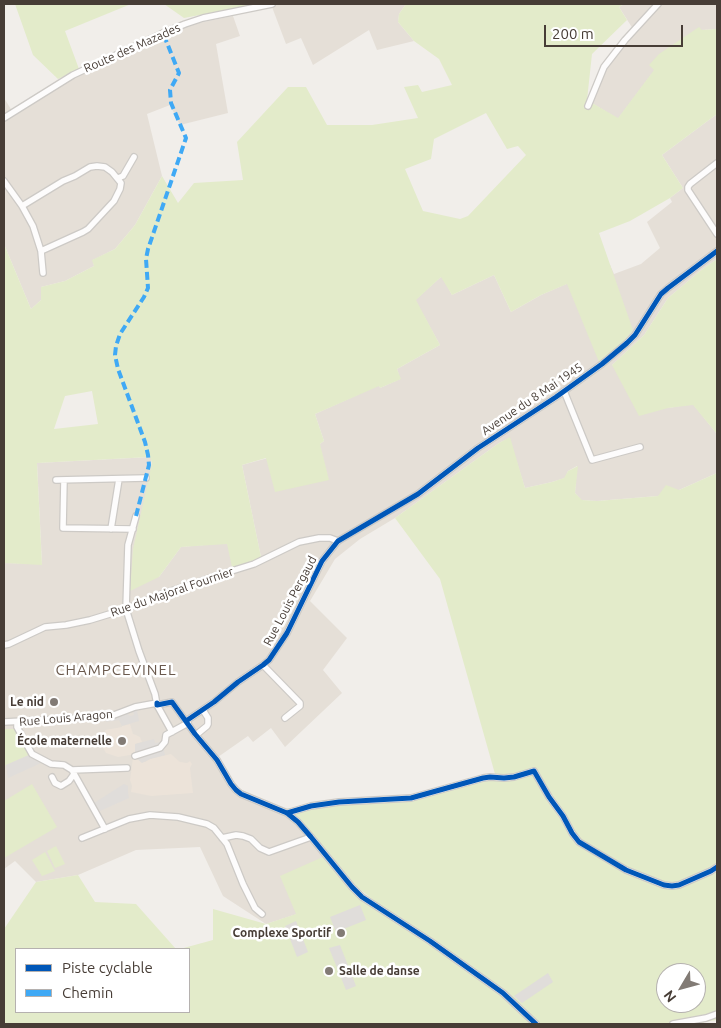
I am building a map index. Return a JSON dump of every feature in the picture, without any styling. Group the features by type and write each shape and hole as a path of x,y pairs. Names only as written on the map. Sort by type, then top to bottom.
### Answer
{"street":[{"name":"Route des Mazades","path":"4,118 69,77 163,33 203,18 272,4"},
{"path":"588,106 604,67 624,40 658,4"},
{"path":"118,178 123,176 134,157"},
{"path":"717,163 688,187 688,190 717,234"},
{"path":"22,206 63,181 97,166 105,167 121,183 114,200 88,229 41,251"},
{"path":"4,182 22,206 33,226 41,251 43,273"},
{"name":"Avenue du 8 Mai 1945","path":"338,541 418,494 478,448 602,364 635,335 661,294 717,251"},
{"path":"564,391 592,460 640,446"},
{"path":"56,480 146,478"},
{"path":"111,529 119,479"},
{"path":"64,480 63,528 133,529"},
{"path":"136,516 128,545 126,609 157,704 172,732"},
{"name":"Rue du Majoral Fournier","path":"4,646 45,626 66,625 126,609 162,594 254,564 299,542 319,538 330,538 338,541"},
{"name":"Rue Louis Pergaud","path":"135,756 160,748 165,742 166,735 187,722 269,660 287,633 318,568 338,541"},
{"path":"263,665 300,703 300,706 285,718"},
{"name":"Rue Louis Aragon","path":"4,722 100,717 114,715 135,707 172,702 187,722"},
{"path":"196,735 208,724 208,718 203,710"},
{"path":"17,722 32,754 52,764 64,765 73,772 105,829"},
{"path":"187,722 217,760 236,790 241,794 287,813 298,822 362,897 430,941 503,993 536,1024"},
{"path":"73,772 126,768"},
{"path":"287,813 311,806 339,802 411,798 483,778 514,777 534,771 549,798 563,816 572,834 580,842 626,870 664,885 672,886 679,885 717,867"},
{"path":"52,777 55,784 61,786 70,781 73,772"},
{"path":"82,838 129,819 150,815 178,817 207,824 214,828 227,844 243,884 255,908 262,914"},
{"path":"222,838 236,835 243,836 251,839 260,848 269,852 311,837"},
{"path":"673,1024 717,1014"}],"shaded area":[{"path":"273,4 406,4 399,14 398,22 414,41 377,50 369,30 313,65 301,38 286,44 272,7"},
{"path":"624,4 717,4 717,29 702,30 655,70 618,119 587,100 600,69 633,29 619,7"},
{"path":"233,16 240,36 216,44 228,113 180,125 170,105 147,114 162,176 135,225 115,249 93,260 94,266 65,281 41,287 41,300 31,309 4,244 4,98 14,114 74,77 161,37 189,25"},
{"path":"717,114 717,259 668,298 644,335 612,365 668,408 693,404 717,434 717,473 679,490 658,496 597,501 581,500 575,493 577,466 568,471 565,478 525,488 509,438 499,443 395,518 360,539 335,559 310,601 347,638 323,670 342,693 285,747 271,728 253,742 248,736 218,757 233,782 242,790 285,809 299,820 327,853 297,914 266,924 223,896 200,847 136,850 78,875 36,882 15,861 4,869 4,563 42,564 37,463 151,457 159,577 181,547 227,543 261,557 242,465 320,444 324,441 315,414 379,385 380,388 400,379 397,369 440,345 415,300 442,276 452,295 494,275 511,312 541,295 610,265 614,274 641,264 660,248 647,222 672,202 670,198 683,188 662,155"},
{"path":"137,710 139,721 122,726 119,720 106,722 106,719 126,713 130,716 134,715 133,711"},
{"name":"École maternelle","path":"130,724 133,734 140,737 142,742 135,744 136,754 118,757 106,753 102,743 106,736 105,730"},
{"path":"154,739 155,743 162,742 165,755 142,763 135,757 135,744"},
{"path":"171,754 180,762 187,763 190,761 192,764 190,768 193,793 151,796 131,792 130,780 133,758 135,757 145,762"},
{"path":"29,755 41,763 8,778 6,765"},
{"path":"124,784 128,786 129,798 100,811 94,803"},
{"path":"360,905 366,920 336,932 330,917"},
{"path":"296,921 308,952 297,957 285,926"},
{"path":"340,945 356,986 346,990 329,948"},
{"path":"548,973 553,982 522,1003 514,996"}],"green space":[{"path":"15,4 131,4 65,31 79,69 58,79 33,55"},
{"path":"164,4 258,4 184,18"},
{"path":"406,4 624,4 619,7 627,20 592,54 587,100 618,118 654,70 649,65 659,54 699,27 702,30 717,29 717,114 662,155 683,188 670,198 630,221 599,233 633,330 617,349 599,362 567,284 541,295 511,312 494,275 452,295 441,277 416,300 440,345 397,369 401,379 380,388 379,386 315,414 324,441 320,444 329,480 275,492 266,458 242,465 261,557 232,567 227,544 181,547 159,577 130,591 133,549 152,463 150,457 37,463 42,565 4,563 4,244 31,309 41,300 41,287 65,281 94,266 92,260 115,249 135,225 162,176 178,203 194,183 243,180 237,142 288,87 306,87 327,125 372,125 418,118 404,87 418,85 422,92 452,85 439,59 414,41 398,22 399,14","holes":["486,113 507,149 518,146 526,155 468,216 460,219 423,211 405,169 431,159 434,139","92,391 98,424 54,429 65,396"]},
{"path":"717,259 717,434 693,405 668,408 639,416 612,365 644,335 668,298"},
{"path":"510,437 525,488 564,478 568,471 578,466 575,493 582,500 597,501 658,496 666,485 679,490 717,473 717,1020 704,1022 703,1024 4,1024 4,929 36,882 78,875 95,902 136,904 175,948 15,948 15,1013 190,1013 190,948 184,948 213,940 213,909 266,924 296,914 280,876 325,856 362,901 421,938 357,887 299,820 285,809 347,799 406,796 495,774 440,579 395,518"},
{"path":"4,729 15,729 29,755 4,766"},
{"path":"32,784 57,827 4,858 4,801"},
{"path":"56,846 65,864 55,868 47,851"},
{"path":"45,852 55,871 42,876 32,860"}],"marked path":[{"path":"136,516 149,465 148,455 118,369 115,355 120,334 148,288 146,259 148,249 186,138 171,103 170,90 179,73 163,33"}],"cycle path":[{"path":"186,721 269,660 287,633 322,561 338,541 418,494 478,448 556,397 602,364 635,335 661,294 717,251"},
{"path":"157,703 157,705 172,702 217,760 236,790 241,794 287,813 298,822 362,897 430,941 503,993 536,1024"},
{"path":"287,813 311,806 339,802 411,798 483,778 514,777 534,771 579,842 626,870 664,885 672,886 679,885 717,867"}],"place":[{"name":"Le nid","path":"54,702"},
{"name":"École maternelle","path":"122,741"},
{"name":"Complexe Sportif","path":"341,933"},
{"name":"Salle de danse","path":"329,971"}],"district":[{"name":"CHAMPCEVINEL","path":"116,670"}]}
